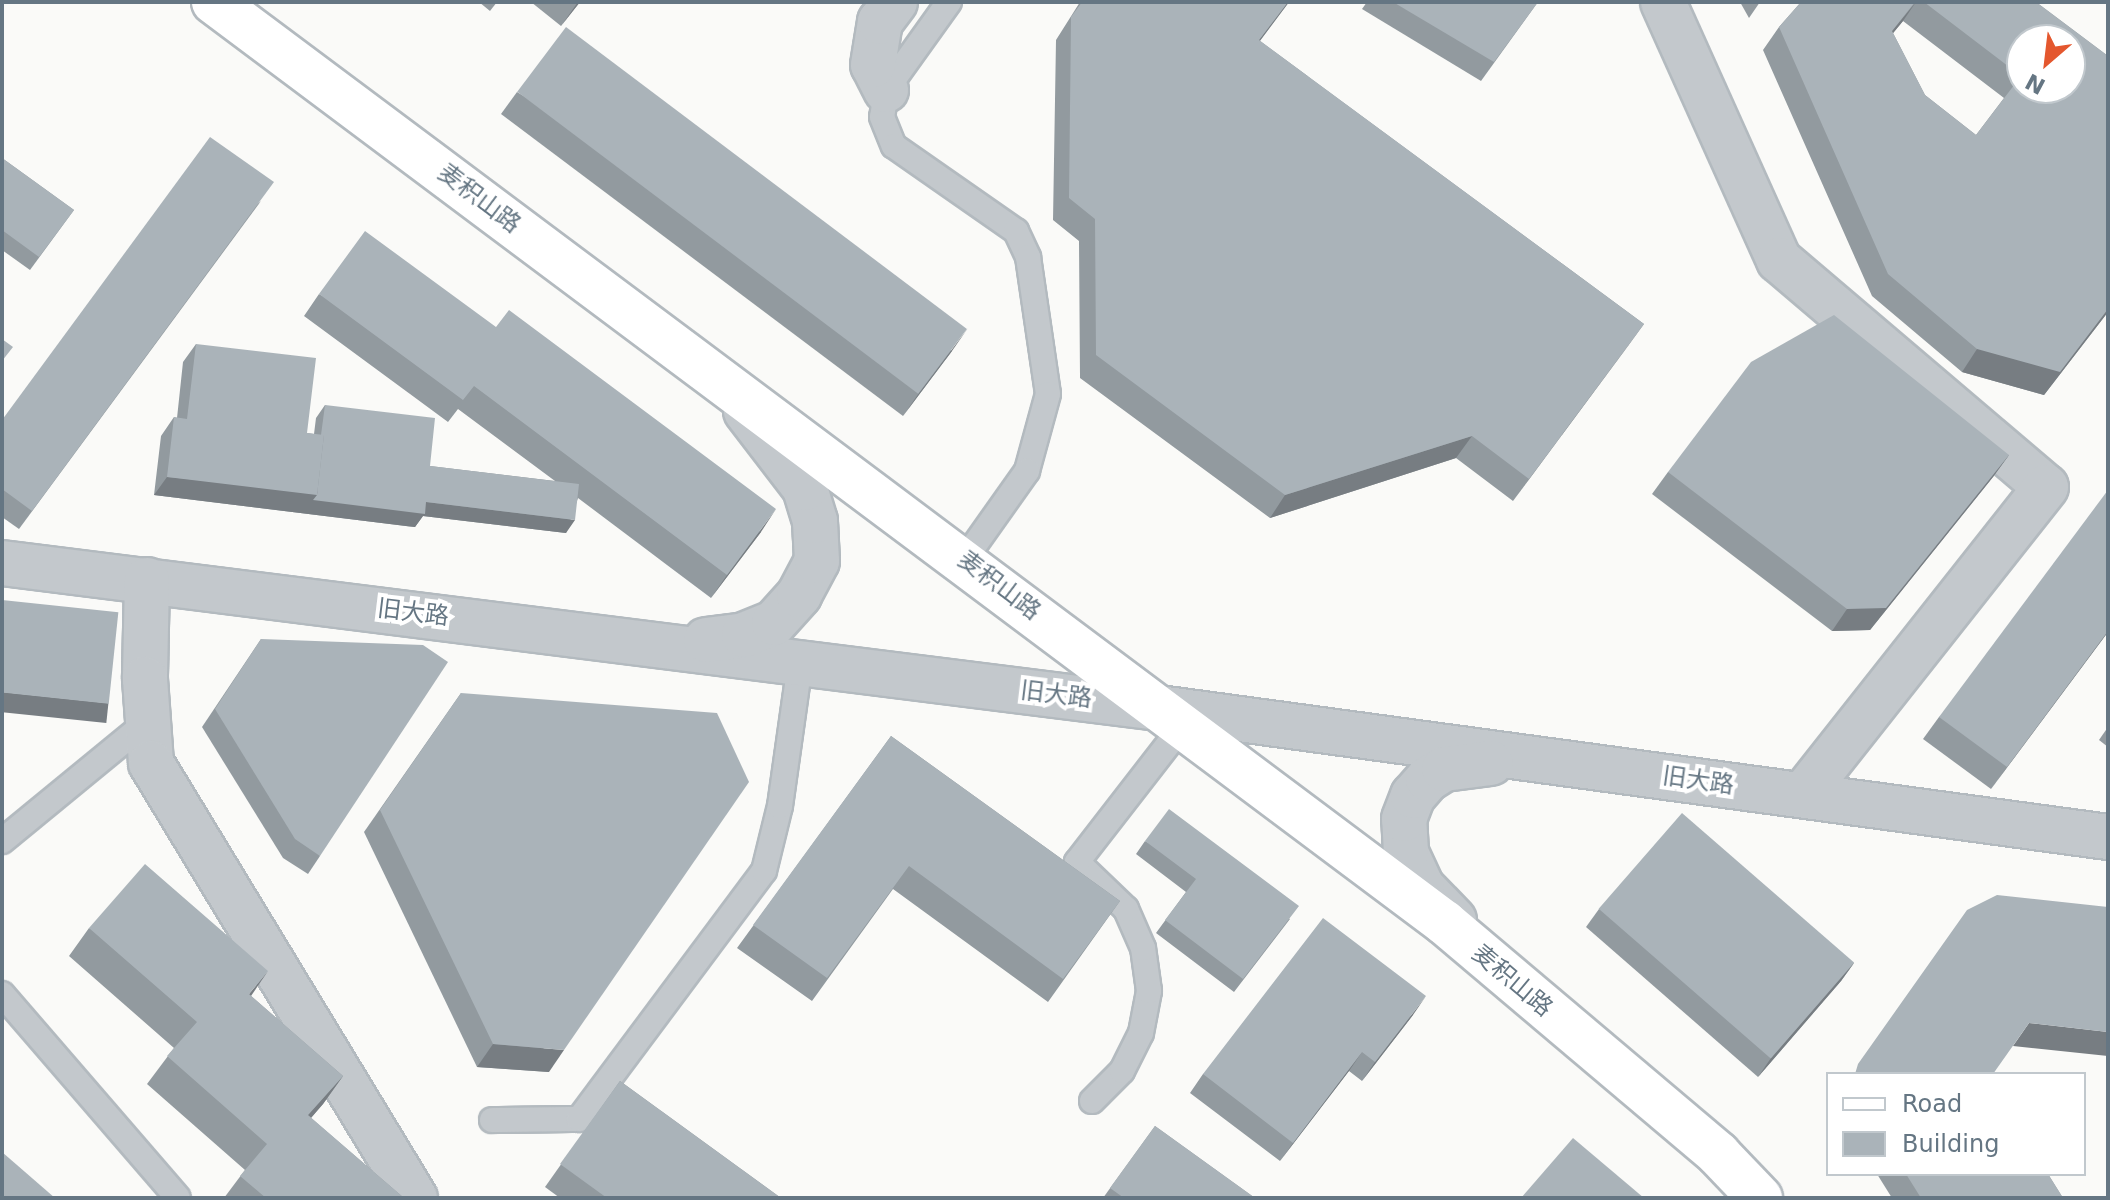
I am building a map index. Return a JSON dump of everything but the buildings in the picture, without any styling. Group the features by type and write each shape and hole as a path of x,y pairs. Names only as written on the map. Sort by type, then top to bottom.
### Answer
{"street":[{"name":"麦积山路","path":"214,2 1175,717 1445,923 1718,1154 1760,1198"},
{"path":"886,90 873,65 880,22 895,2"},
{"path":"1663,2 1779,260 2046,487 1803,795"},
{"path":"612,638 688,642 744,635 774,623 799,595 817,561 815,521 805,488 786,459 731,395 677,346"},
{"name":"旧大路","path":"2,563 612,638 1175,717 1549,761 2108,837"},
{"path":"147,580 151,763 415,1198"},
{"path":"1529,995 1422,887 1406,853 1404,819 1413,796 1444,769 1549,761"}],"lane":[{"path":"949,2 886,90 882,117 894,146 1016,231 1028,257 1048,394 1027,471 964,560"},
{"path":"492,1120 579,1119 764,871 780,806 800,663"},
{"path":"1092,1101 1122,1071 1141,1033 1149,991 1143,948 1126,909 1077,862 1175,717"},
{"path":"2,841 148,721"},
{"path":"2,994 178,1198"}]}
